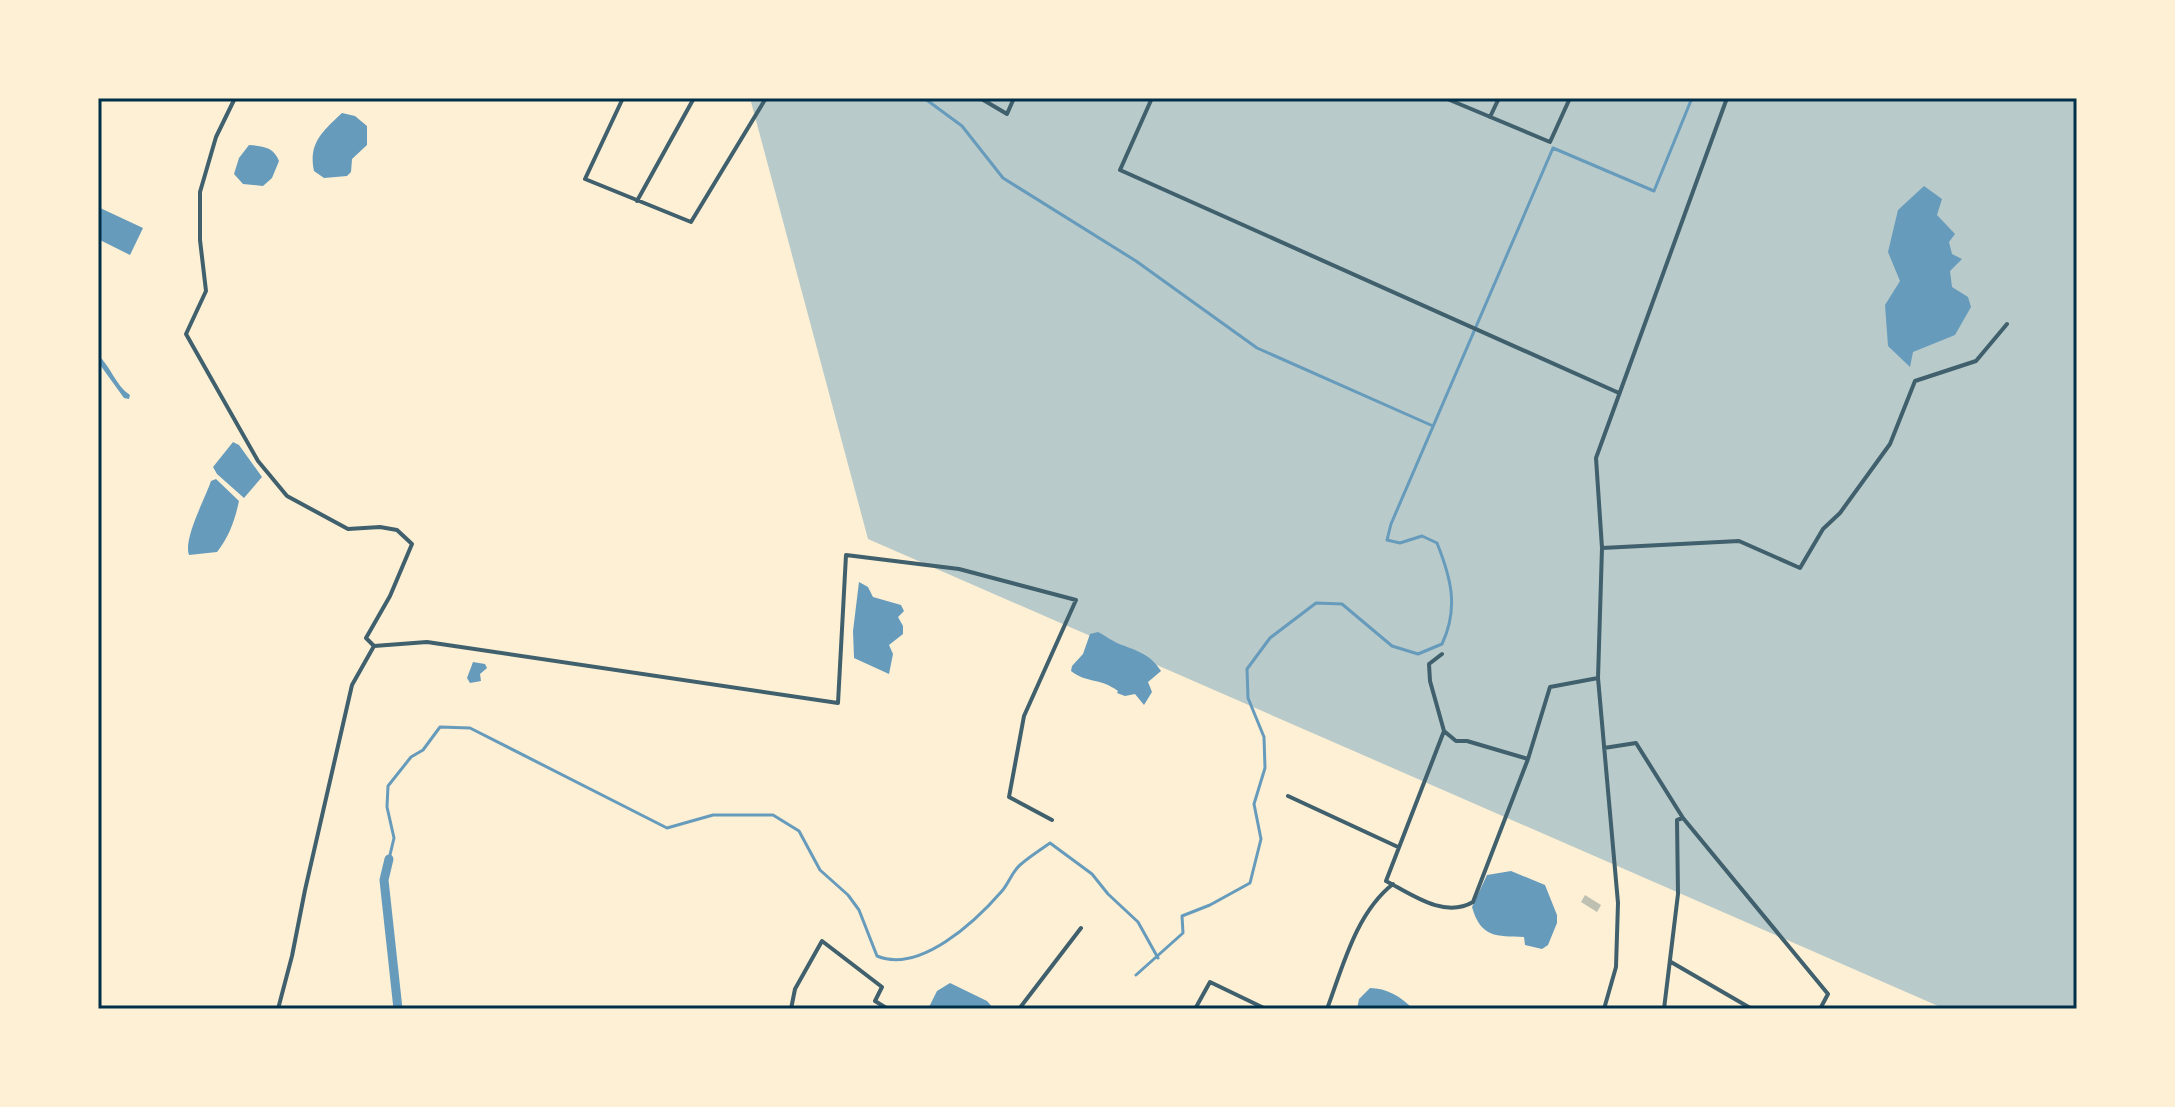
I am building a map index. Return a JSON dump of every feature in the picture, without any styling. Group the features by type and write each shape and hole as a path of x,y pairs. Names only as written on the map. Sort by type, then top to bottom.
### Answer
{"street":[{"path":"235,98 216,137 200,192 200,240 206,291 186,334 258,461 287,496 348,529 380,527 397,530 412,544 390,596 366,638 374,646 427,642 838,703 846,555 959,569 1076,600 1024,716 1009,797 1052,820"},
{"path":"623,98 585,179 691,222 766,98"},
{"path":"637,201 694,98"},
{"path":"980,98 1007,114 1014,98"},
{"path":"1152,98 1120,170 1619,393"},
{"path":"1445,98 1550,142 1570,98"},
{"path":"1490,117 1499,98"},
{"path":"1604,1009 1616,967 1618,903 1598,678 1602,548 1596,458 1727,98"},
{"path":"1602,548 1739,541 1800,568 1823,529 1840,513 1890,444 1915,381 1976,361 2007,324"},
{"path":"278,1009 352,685 374,646"},
{"path":"1442,654 1429,664 1430,681 1444,731 1456,741 1467,741 1528,759"},
{"path":"1444,731 1386,881 1435,906 1464,907 1473,902 1528,759 1550,687 1598,678"},
{"path":"1604,748 1636,743 1683,818 1828,994 1820,1009"},
{"path":"1288,796 1399,847"},
{"path":"1664,1009 1678,894 1677,820 1683,818"},
{"path":"1327,1009 1350,944 1378,896 1393,884"},
{"path":"1019,1009 1081,928"},
{"path":"791,1009 795,989 822,941 882,987 875,1001 888,1009"},
{"path":"1670,962 1752,1009"},
{"path":"1195,1009 1210,982 1266,1009"}],"shaded area":[{"path":"750,98 2077,98 2077,1009 1945,1009 868,539"}],"water":[{"path":"342,113 355,116 367,126 367,145 352,159 351,172 347,176 324,178 314,171 315,145"},
{"path":"249,145 271,150 279,161 272,178 263,186 243,184 234,174 239,158"},
{"path":"1924,186 1942,199 1937,215 1955,234 1949,242 1952,254 1962,259 1950,271 1952,287 1968,297 1971,307 1955,335 1913,352 1910,367 1888,346 1885,305 1900,281 1888,252 1898,210"},
{"path":"98,207 143,228 130,255 98,239"},
{"path":"98,355 130,395 129,399 124,398 98,362"},
{"path":"233,442 239,445 262,477 244,498 213,467"},
{"path":"216,479 239,501 233,522 217,552 189,555 192,529 211,481"},
{"path":"859,582 868,587 873,597 901,605 904,611 898,617 903,634 889,645 893,654 889,674 854,658 853,631"},
{"path":"1098,632 1144,654 1161,671 1148,682 1152,692 1144,705 1135,694 1125,696 1071,671 1083,654 1090,634"},
{"path":"473,662 485,664 487,668 480,674 481,681 470,683 467,678"},
{"path":"1511,871 1545,885 1557,915 1548,945 1542,949 1525,945 1524,937 1485,930 1472,907 1487,875"},
{"path":"950,983 987,1001 994,1009 928,1009 937,991"},
{"path":"1370,988 1393,994 1413,1009 1357,1009 1359,999"}],"building":[{"path":"1585,895 1601,905 1597,912 1581,902"}],"waterway":[{"path":"924,98 962,126 1003,178 1136,261 1257,348 1433,426"},
{"path":"1136,975 1183,933 1182,916 1250,883 1261,839 1254,804 1265,768 1264,737 1248,698 1247,669 1270,638 1316,603 1342,604 1392,646 1418,654 1442,644 1452,605 1446,568 1437,543 1422,536 1400,543 1387,540 1391,524 1553,148 1654,191 1692,98"},
{"path":"389,859 394,838 387,807 388,786 411,757 423,750 440,727 470,728 667,828 713,815 773,815 799,831 820,870 848,895 859,910 877,956 894,960 911,958 946,942 991,903 1020,865 1050,843 1092,874 1138,922 1158,958"},
{"path":"389,859 384,880 398,1009"}]}
